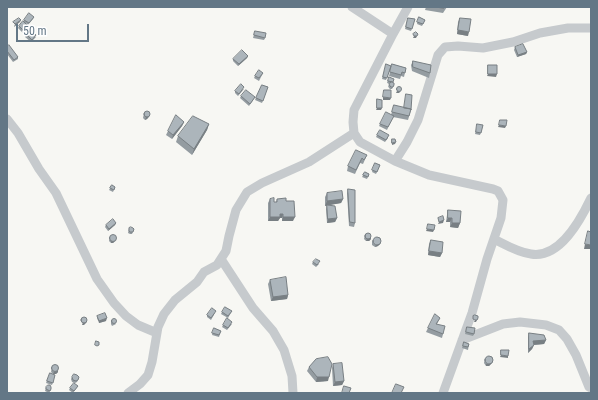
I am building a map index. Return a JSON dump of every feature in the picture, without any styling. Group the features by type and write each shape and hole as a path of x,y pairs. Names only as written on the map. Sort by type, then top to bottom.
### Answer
{"street":[{"path":"352,7 393,34"},
{"path":"408,7 354,110 354,133 360,142 395,161 429,175 494,188 498,191 503,200 501,218 472,313 443,393"},
{"path":"395,161 418,120 438,55 445,47 458,46 483,48 513,42 547,31 568,28 591,28"},
{"path":"7,119 56,193 97,280 126,316 138,325 157,333"},
{"path":"128,393 140,384 148,375 152,362 158,327 164,314 175,300 197,282 204,272 217,266 226,251 236,210 247,192 262,183 309,162 354,133"},
{"path":"494,239 517,251 533,255 546,253 561,244 568,236 577,224 591,198"},
{"path":"221,259 253,308 273,331 284,350 292,376 293,393"},
{"path":"462,340 509,323 520,322 546,325 559,330 567,339 576,354 589,387 591,388"}],"building":[{"path":"29,13 34,17 29,23 24,20"},
{"path":"419,17 425,20 423,24 417,22"},
{"path":"19,18 21,20 15,24 13,22"},
{"path":"408,18 415,19 412,29 406,27"},
{"path":"460,18 471,19 469,32 458,30"},
{"path":"23,21 29,27 25,32 19,26"},
{"path":"30,29 36,35 32,40 26,34"},
{"path":"255,31 266,33 265,38 254,35"},
{"path":"416,32 418,34 417,36 414,36 413,34"},
{"path":"523,44 527,52 518,55 515,47"},
{"path":"9,45 18,57 14,60 7,51 7,47"},
{"path":"242,50 248,56 239,64 233,59"},
{"path":"413,61 431,65 430,73 413,67"},
{"path":"386,64 391,66 387,78 383,77"},
{"path":"392,64 406,68 405,73 402,72 401,75 390,72"},
{"path":"488,65 497,65 497,74 488,74"},
{"path":"259,70 263,73 259,78 255,76"},
{"path":"389,77 394,79 393,82 388,81"},
{"path":"392,82 394,85 391,87 389,84"},
{"path":"241,84 244,87 239,94 235,91"},
{"path":"262,85 268,87 263,101 256,98"},
{"path":"399,86 402,89 399,92 396,89"},
{"path":"246,90 255,97 250,104 241,96"},
{"path":"384,90 391,90 391,98 383,97"},
{"path":"406,94 412,95 411,110 404,108"},
{"path":"377,99 382,100 382,108 377,108"},
{"path":"394,105 411,109 409,116 392,112"},
{"path":"147,111 150,114 147,117 144,114"},
{"path":"386,112 394,116 388,127 380,124"},
{"path":"176,115 184,122 173,135 168,131"},
{"path":"193,116 209,124 194,149 178,136"},
{"path":"500,120 507,120 506,126 499,125"},
{"path":"477,124 483,125 481,133 476,132"},
{"path":"380,130 389,135 386,140 377,135"},
{"path":"392,139 395,139 396,142 392,143"},
{"path":"356,150 367,155 364,160 362,158 356,170 348,166"},
{"path":"375,163 380,165 377,172 372,170"},
{"path":"365,172 369,174 368,177 363,175"},
{"path":"112,185 115,187 114,190 110,188"},
{"path":"348,189 355,190 355,223 350,222"},
{"path":"342,191 343,199 327,201 327,193"},
{"path":"274,198 274,202 277,202 277,199 286,198 286,201 294,201 295,217 283,217 283,214 280,214 280,217 270,217 270,199"},
{"path":"327,205 335,206 337,218 328,219"},
{"path":"448,210 461,211 460,223 452,223 452,218 448,218"},
{"path":"443,216 444,220 439,222 438,218"},
{"path":"113,219 116,223 109,229 106,225"},
{"path":"428,224 435,225 434,230 427,229"},
{"path":"131,227 134,229 133,232 129,231 129,228"},
{"path":"588,231 591,232 591,245 585,244"},
{"path":"368,233 371,236 368,239 365,236"},
{"path":"113,235 116,238 113,241 110,238"},
{"path":"375,237 379,237 381,241 379,245 375,245 373,243 373,239"},
{"path":"431,240 443,242 442,253 429,251"},
{"path":"316,259 320,261 317,265 313,262"},
{"path":"286,277 288,295 273,297 270,280"},
{"path":"225,307 232,311 228,316 222,312"},
{"path":"212,308 216,311 211,318 207,315"},
{"path":"105,313 107,318 99,321 97,316"},
{"path":"435,314 440,318 436,324 445,326 443,334 428,328"},
{"path":"473,316 478,316 477,320 473,319"},
{"path":"84,317 87,320 84,323 81,320"},
{"path":"227,318 232,322 228,328 223,325"},
{"path":"112,319 116,319 116,323 112,323"},
{"path":"467,327 475,328 474,334 466,332"},
{"path":"214,328 221,331 219,335 212,333"},
{"path":"529,333 544,335 546,340 533,341 534,345 529,349"},
{"path":"96,341 99,342 99,345 97,346 95,345"},
{"path":"464,342 469,344 468,347 463,346"},
{"path":"501,350 509,350 508,356 501,355"},
{"path":"487,356 491,356 493,360 491,364 487,364 485,362 485,358"},
{"path":"328,357 332,364 329,377 317,377 309,367 316,359"},
{"path":"342,363 344,381 335,382 333,364"},
{"path":"55,365 58,368 55,371 52,368"},
{"path":"50,373 55,375 53,383 47,381"},
{"path":"74,374 79,377 76,381 73,380 72,377"},
{"path":"74,383 78,386 74,391 70,388"},
{"path":"396,384 404,387 401,393 392,393"},
{"path":"48,385 51,387 50,391 46,389"},
{"path":"344,386 351,388 349,393 342,393"}]}
